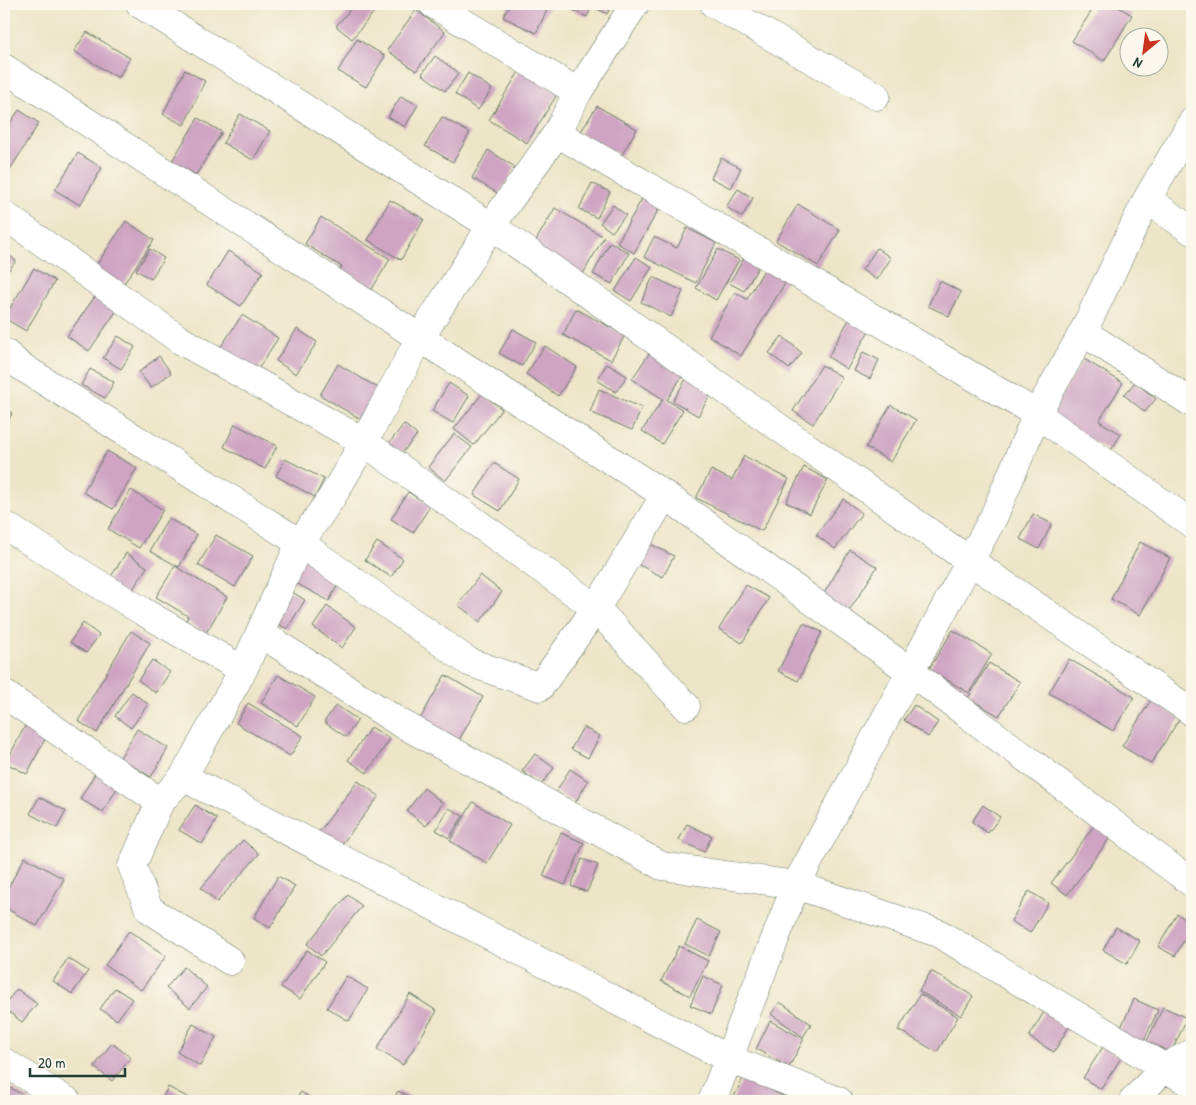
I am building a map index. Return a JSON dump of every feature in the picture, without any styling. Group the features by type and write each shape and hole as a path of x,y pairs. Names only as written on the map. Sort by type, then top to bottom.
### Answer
{"street":[{"path":"140,4 491,226 970,561 1192,712"},
{"path":"433,4 578,92"},
{"path":"230,961 149,909 132,866 160,802 183,777 243,670 300,543 332,497 420,338 491,226 557,133 578,92 635,4"},
{"path":"714,4 876,96"},
{"path":"4,68 665,495 911,672 1192,883"},
{"path":"712,1101 796,885 994,516 1037,414 1083,332 1147,199 1192,122"},
{"path":"557,133 1037,414 1192,524"},
{"path":"1147,199 1192,231"},
{"path":"4,214 180,340 364,442 596,608 686,706"},
{"path":"1083,332 1192,403"},
{"path":"4,352 19,365 300,543 469,662 540,687 596,608 665,495"},
{"path":"4,526 142,611 243,670"},
{"path":"260,633 397,720 662,866 796,885 938,933 1192,1084"},
{"path":"4,694 160,802"},
{"path":"183,777 729,1059 839,1101"},
{"path":"1133,1101 1165,1067 1192,1053"},
{"path":"4,1062 67,1101"}],"building":[{"path":"355,4 364,4 374,12 352,39 336,26"},
{"path":"510,4 550,4 536,33 503,17"},
{"path":"560,4 612,4 607,14 592,6 587,17"},
{"path":"1096,4 1113,4 1132,15 1124,28 1118,28 1118,38 1104,61 1072,41"},
{"path":"416,10 445,32 416,71 387,50"},
{"path":"87,32 130,58 118,78 74,51"},
{"path":"357,39 385,56 366,87 338,71"},
{"path":"435,56 459,73 445,91 422,74"},
{"path":"185,70 205,81 184,125 163,114"},
{"path":"520,70 558,93 527,143 489,120"},
{"path":"468,73 492,89 478,110 455,94"},
{"path":"401,96 418,105 405,127 388,117"},
{"path":"597,106 637,129 621,156 580,133"},
{"path":"19,110 39,123 6,176 4,174 4,122 9,125"},
{"path":"240,114 270,131 253,160 223,143"},
{"path":"442,117 470,133 453,162 425,146"},
{"path":"198,118 222,132 196,175 172,161"},
{"path":"488,150 515,167 499,194 472,178"},
{"path":"78,153 102,168 80,205 55,190"},
{"path":"721,158 741,168 731,188 711,178"},
{"path":"592,183 610,192 597,218 579,209"},
{"path":"738,189 753,198 742,217 726,207"},
{"path":"643,197 660,207 634,253 617,243"},
{"path":"390,200 424,219 401,260 368,240"},
{"path":"798,204 840,230 818,266 776,241"},
{"path":"613,205 626,215 612,232 600,223"},
{"path":"555,208 604,237 580,279 531,249"},
{"path":"321,217 390,259 366,299 334,280 342,267 305,244"},
{"path":"126,221 154,240 120,289 93,270"},
{"path":"687,228 716,243 696,283 644,257 654,237 677,248"},
{"path":"610,242 629,253 612,284 593,274"},
{"path":"877,248 891,258 877,280 862,270"},
{"path":"150,249 164,258 151,279 136,270"},
{"path":"718,249 739,260 716,300 696,288"},
{"path":"4,251 16,261 4,276"},
{"path":"228,251 263,272 241,306 207,285"},
{"path":"748,252 762,261 744,291 729,283"},
{"path":"636,257 652,267 631,301 615,291"},
{"path":"767,265 788,278 741,356 709,336 735,292 747,299"},
{"path":"34,268 55,281 26,331 4,318"},
{"path":"653,277 683,291 671,317 641,302"},
{"path":"940,281 961,292 949,316 928,306"},
{"path":"96,295 117,310 89,351 67,336"},
{"path":"576,309 625,335 611,360 563,335"},
{"path":"242,315 278,338 255,374 218,351"},
{"path":"851,316 871,327 847,369 828,357"},
{"path":"297,329 317,342 296,374 276,361"},
{"path":"513,329 536,342 522,366 499,353"},
{"path":"118,336 135,347 121,369 103,358"},
{"path":"782,336 802,353 789,369 769,353"},
{"path":"545,346 577,367 558,396 526,374"},
{"path":"652,349 686,370 667,400 683,410 662,444 642,431 663,399 632,379"},
{"path":"863,352 879,360 870,379 854,371"},
{"path":"159,356 171,373 151,388 139,372"},
{"path":"1084,359 1123,383 1099,421 1121,434 1110,452 1050,414"},
{"path":"338,364 378,388 360,419 320,395"},
{"path":"607,364 627,376 616,392 597,380"},
{"path":"822,365 842,377 813,424 793,411"},
{"path":"90,369 114,382 105,398 81,385"},
{"path":"692,369 717,384 698,416 673,401"},
{"path":"1135,382 1156,399 1145,412 1124,395"},
{"path":"449,383 469,396 453,423 432,411"},
{"path":"599,389 642,408 632,430 590,412"},
{"path":"482,394 502,409 474,445 454,429"},
{"path":"891,405 916,420 891,462 866,447"},
{"path":"4,409 12,413 4,429"},
{"path":"235,424 277,446 265,469 224,447"},
{"path":"404,424 417,435 398,458 386,447"},
{"path":"454,434 472,447 445,481 428,467"},
{"path":"107,451 137,468 113,509 83,492"},
{"path":"744,456 789,479 762,531 696,498 711,470 732,480"},
{"path":"285,459 324,479 315,497 276,476"},
{"path":"494,463 519,479 500,511 474,495"},
{"path":"804,467 828,480 810,514 786,502"},
{"path":"131,490 163,510 139,548 108,529"},
{"path":"408,492 430,506 413,533 391,519"},
{"path":"843,499 862,513 835,549 816,535"},
{"path":"1033,514 1052,524 1039,549 1020,539"},
{"path":"168,518 197,535 179,567 150,551"},
{"path":"216,535 253,556 235,587 198,565"},
{"path":"377,542 403,559 391,577 365,560"},
{"path":"1140,542 1170,558 1140,615 1111,599"},
{"path":"648,543 674,556 663,577 637,564"},
{"path":"850,550 877,567 846,616 820,600"},
{"path":"126,553 147,567 128,597 107,583"},
{"path":"302,556 342,577 329,601 290,580"},
{"path":"175,566 227,597 206,633 186,621 188,616 156,597"},
{"path":"480,575 502,592 480,622 458,605"},
{"path":"746,585 769,598 742,643 719,629"},
{"path":"289,590 305,600 287,629 271,620"},
{"path":"327,606 356,627 342,648 313,627"},
{"path":"83,623 99,635 86,653 70,642"},
{"path":"803,623 822,632 798,681 778,671"},
{"path":"953,630 992,654 969,693 929,669"},
{"path":"131,631 150,643 97,733 78,721"},
{"path":"1069,659 1134,697 1113,731 1049,693"},
{"path":"152,660 170,672 156,693 138,680"},
{"path":"989,663 1020,682 999,716 968,698"},
{"path":"278,675 315,697 298,726 261,703"},
{"path":"445,675 483,697 458,742 420,719"},
{"path":"132,692 148,704 131,728 115,716"},
{"path":"1151,700 1180,718 1151,764 1122,746"},
{"path":"248,703 303,736 290,756 236,723"},
{"path":"336,705 358,720 346,737 324,722"},
{"path":"914,705 938,722 928,737 904,720"},
{"path":"27,722 48,733 27,774 6,763"},
{"path":"371,727 390,739 367,773 348,760"},
{"path":"583,727 600,736 588,758 571,749"},
{"path":"137,729 168,748 151,777 120,758"},
{"path":"535,754 554,768 541,785 522,771"},
{"path":"570,769 588,781 575,803 556,792"},
{"path":"96,772 119,785 103,812 80,799"},
{"path":"358,781 379,796 338,849 318,833"},
{"path":"424,788 443,803 426,826 407,811"},
{"path":"39,797 66,811 57,828 30,814"},
{"path":"473,802 510,825 487,863 450,841"},
{"path":"195,805 217,819 202,844 179,830"},
{"path":"983,805 1000,817 988,833 972,822"},
{"path":"449,808 463,816 449,838 436,830"},
{"path":"1097,822 1113,834 1067,895 1051,883"},
{"path":"687,824 712,836 704,852 679,840"},
{"path":"561,833 584,843 565,885 543,876"},
{"path":"243,840 259,854 217,902 201,888"},
{"path":"25,857 64,879 37,926 4,907 4,895"},
{"path":"582,859 598,865 587,892 571,886"},
{"path":"278,876 295,886 270,928 254,918"},
{"path":"1029,891 1048,903 1030,933 1011,921"},
{"path":"348,895 362,906 321,956 307,944"},
{"path":"1177,914 1192,923 1192,926 1175,956 1158,947"},
{"path":"697,920 721,932 709,956 685,944"},
{"path":"1116,927 1140,941 1127,964 1103,950"},
{"path":"129,931 166,956 141,990 105,965"},
{"path":"679,946 708,961 690,996 661,981"},
{"path":"307,950 325,962 300,999 281,987"},
{"path":"68,958 88,971 72,994 53,981"},
{"path":"184,967 207,987 190,1008 166,988"},
{"path":"931,971 973,996 961,1016 919,991"},
{"path":"346,976 368,989 349,1021 327,1008"},
{"path":"703,976 723,985 711,1014 690,1005"},
{"path":"115,988 132,999 117,1020 100,1009"},
{"path":"17,989 37,1004 22,1022 4,1008 4,1005"},
{"path":"410,994 437,1011 403,1065 377,1049"},
{"path":"920,994 958,1017 937,1052 898,1030"},
{"path":"1134,999 1158,1010 1142,1045 1118,1034"},
{"path":"780,1002 811,1024 803,1037 771,1014"},
{"path":"1048,1005 1073,1020 1054,1052 1029,1037"},
{"path":"1163,1007 1187,1018 1171,1053 1147,1041"},
{"path":"770,1021 804,1039 789,1067 756,1049"},
{"path":"193,1024 216,1037 200,1066 177,1052"},
{"path":"112,1043 131,1058 112,1081 94,1067"},
{"path":"1103,1047 1121,1058 1101,1089 1083,1078"},
{"path":"744,1076 792,1101 732,1101"},
{"path":"9,1087 33,1101 4,1101 4,1096"},
{"path":"168,1087 193,1100 161,1101"},
{"path":"398,1091 419,1101 393,1101"},
{"path":"301,1092 315,1101 295,1101"}]}
